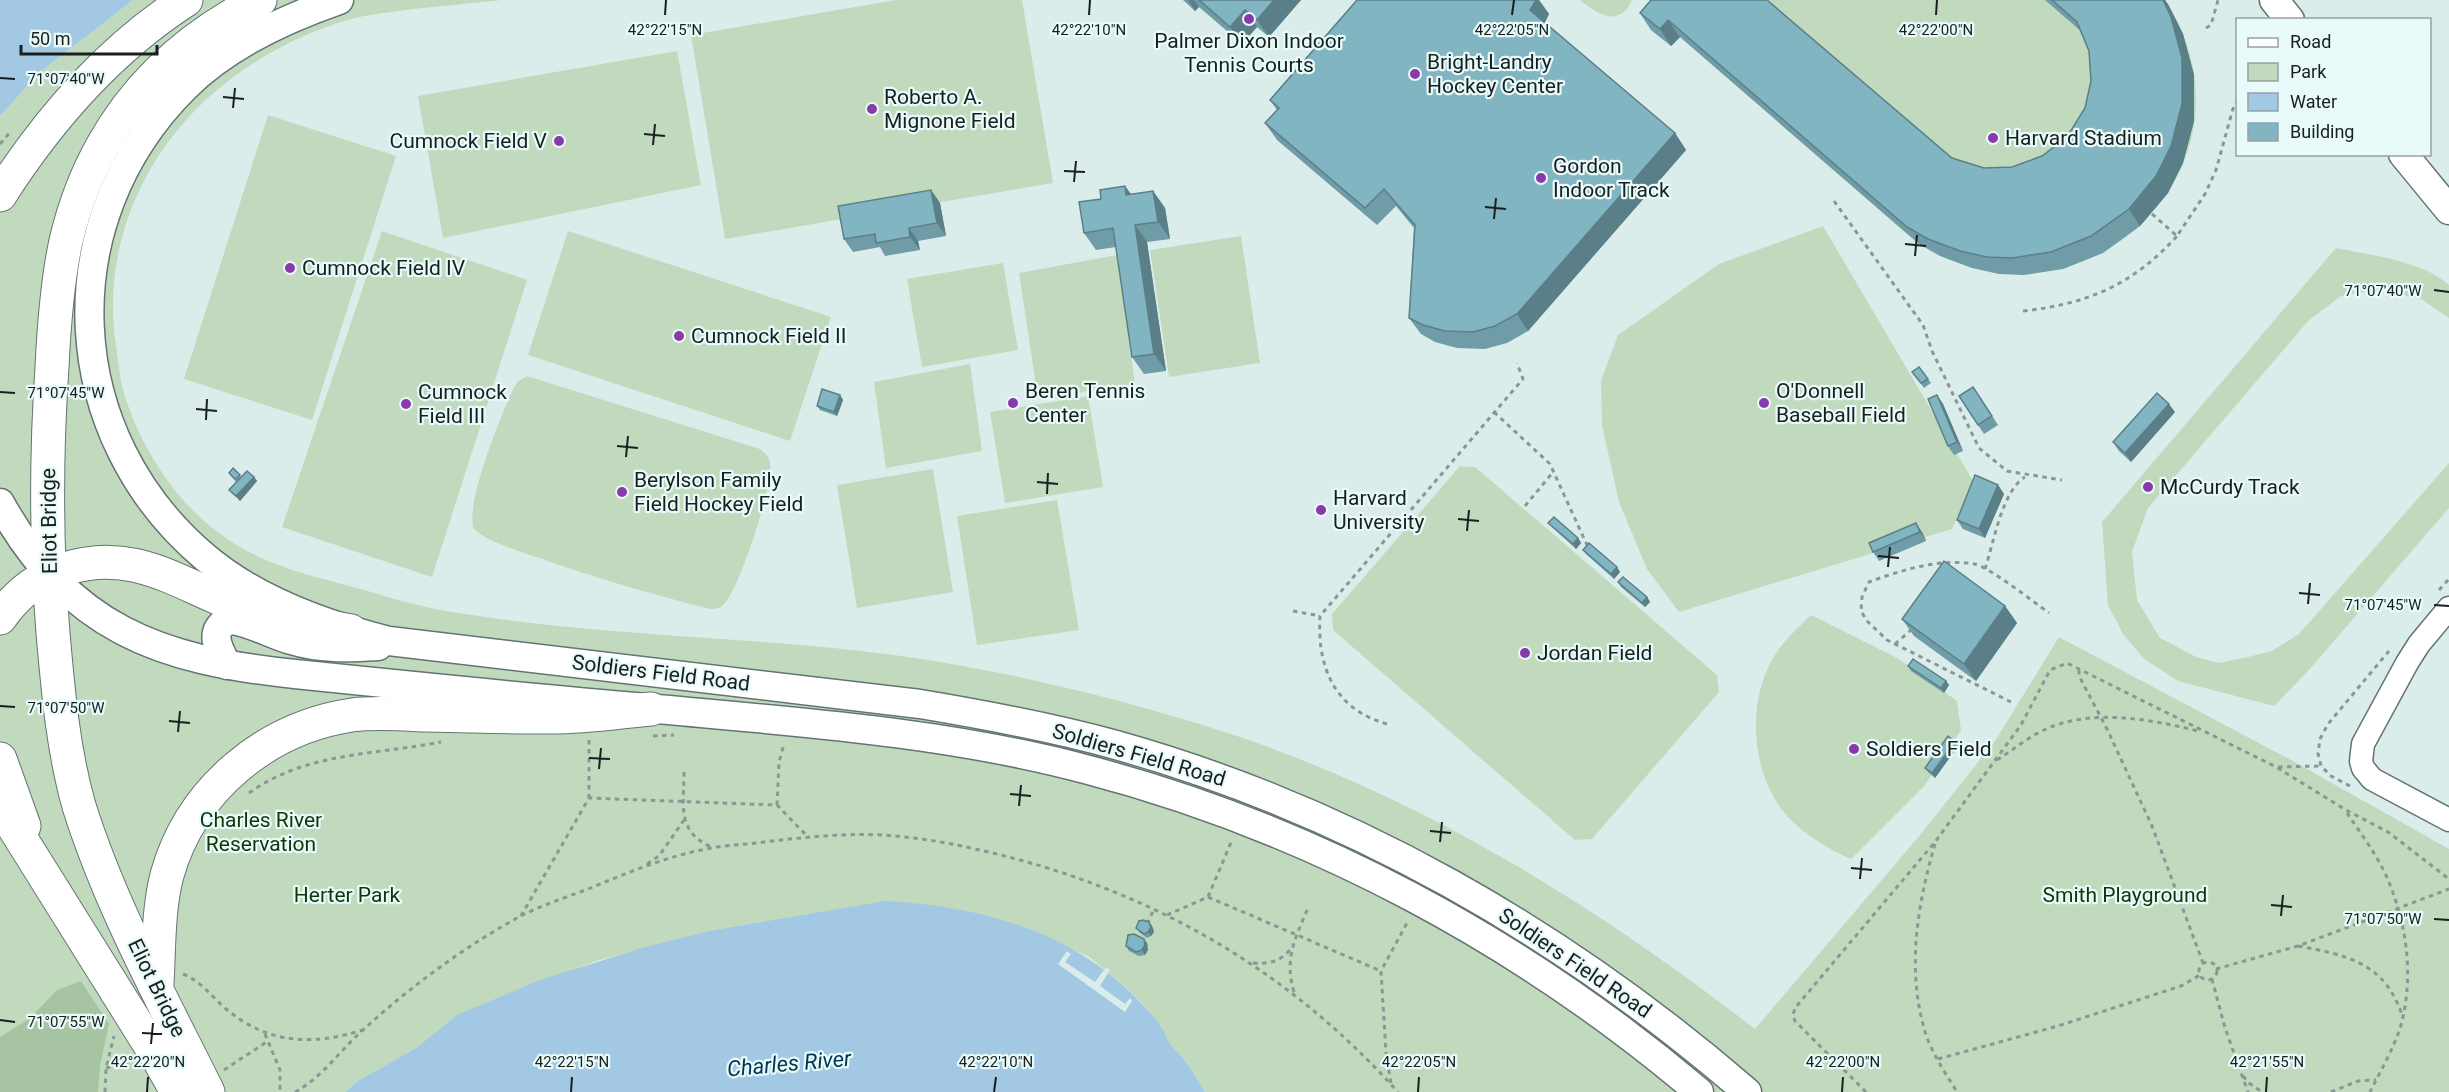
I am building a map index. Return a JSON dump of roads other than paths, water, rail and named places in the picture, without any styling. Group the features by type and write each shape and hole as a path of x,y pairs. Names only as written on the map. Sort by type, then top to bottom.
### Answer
{"highway":[{"path":"0,195 41,137 87,83 138,35 186,0"},
{"name":"Eliot Bridge","path":"214,1082 156,988 110,885 78,803 64,729 49,574 48,448 53,340 63,260 79,196 107,138 145,85 180,51 204,33 260,0"},
{"path":"0,618 20,595 49,574 91,561 124,562 161,572 232,604 260,613 351,631"},
{"path":"156,988 163,898 170,867 180,840 200,807 226,777 253,754 273,742 318,722 354,715 551,717 651,709"},
{"path":"0,759 38,867"},
{"name":"Eliot Bridge","path":"0,805 138,1025 177,1092"}],"main road":[{"name":"Soldiers Field Road","path":"339,0 292,18 236,48 195,77 159,116 128,162 105,212 92,268 89,324 95,375 111,429 138,480 165,516 206,558 235,578 301,612 351,631 401,644 920,704 1021,722 1114,744 1253,790 1382,847 1437,875 1513,919 1674,1030 1747,1092"},
{"path":"2274,0 2288,18"},
{"path":"2405,156 2449,210"},
{"name":"Soldiers Field Road","path":"0,503 23,541 49,574 80,604 130,634 183,656 227,665 295,674 791,721 934,738 1076,767 1188,800 1289,839 1407,894 1491,942 1615,1026 1699,1092"},
{"path":"227,665 215,636 221,624 229,620 293,641 320,647 346,648 401,644"}],"street":[{"path":"2449,608 2419,644 2407,663 2363,744 2361,761 2363,768 2372,779 2449,820"},
{"path":"1615,1026 1632,1000"}],"water":[{"path":"0,0 133,0 39,73 0,116"},
{"name":"Charles River","path":"885,901 956,909 990,916 1056,940 1086,957 1115,978 1158,1021 1169,1042 1188,1065 1205,1092 345,1092 358,1081 416,1048 457,1015 540,980 645,947 709,931"}],"place":[{"name":"Palmer Dixon Indoor Tennis Courts","path":"1249,19"},
{"name":"Bright-Landry Hockey Center","path":"1415,74"},
{"name":"Roberto A. Mignone Field","path":"872,109"},
{"name":"Harvard Stadium","path":"1993,138"},
{"name":"Cumnock Field V","path":"559,141"},
{"name":"Gordon Indoor Track","path":"1541,178"},
{"name":"Cumnock Field IV","path":"290,268"},
{"name":"Cumnock Field II","path":"679,336"},
{"name":"Beren Tennis Center","path":"1013,403"},
{"name":"O'Donnell Baseball Field","path":"1764,403"},
{"name":"Cumnock Field III","path":"406,404"},
{"name":"McCurdy Track","path":"2148,487"},
{"name":"Berylson Family Field Hockey Field","path":"622,492"},
{"name":"Harvard University","path":"1321,510"},
{"name":"Jordan Field","path":"1525,653"},
{"name":"Soldiers Field","path":"1854,749"}],"park label":[{"name":"Charles River Reservation","path":"261,832"},
{"name":"Herter Park","path":"347,895"},
{"name":"Smith Playground","path":"2125,895"}]}
